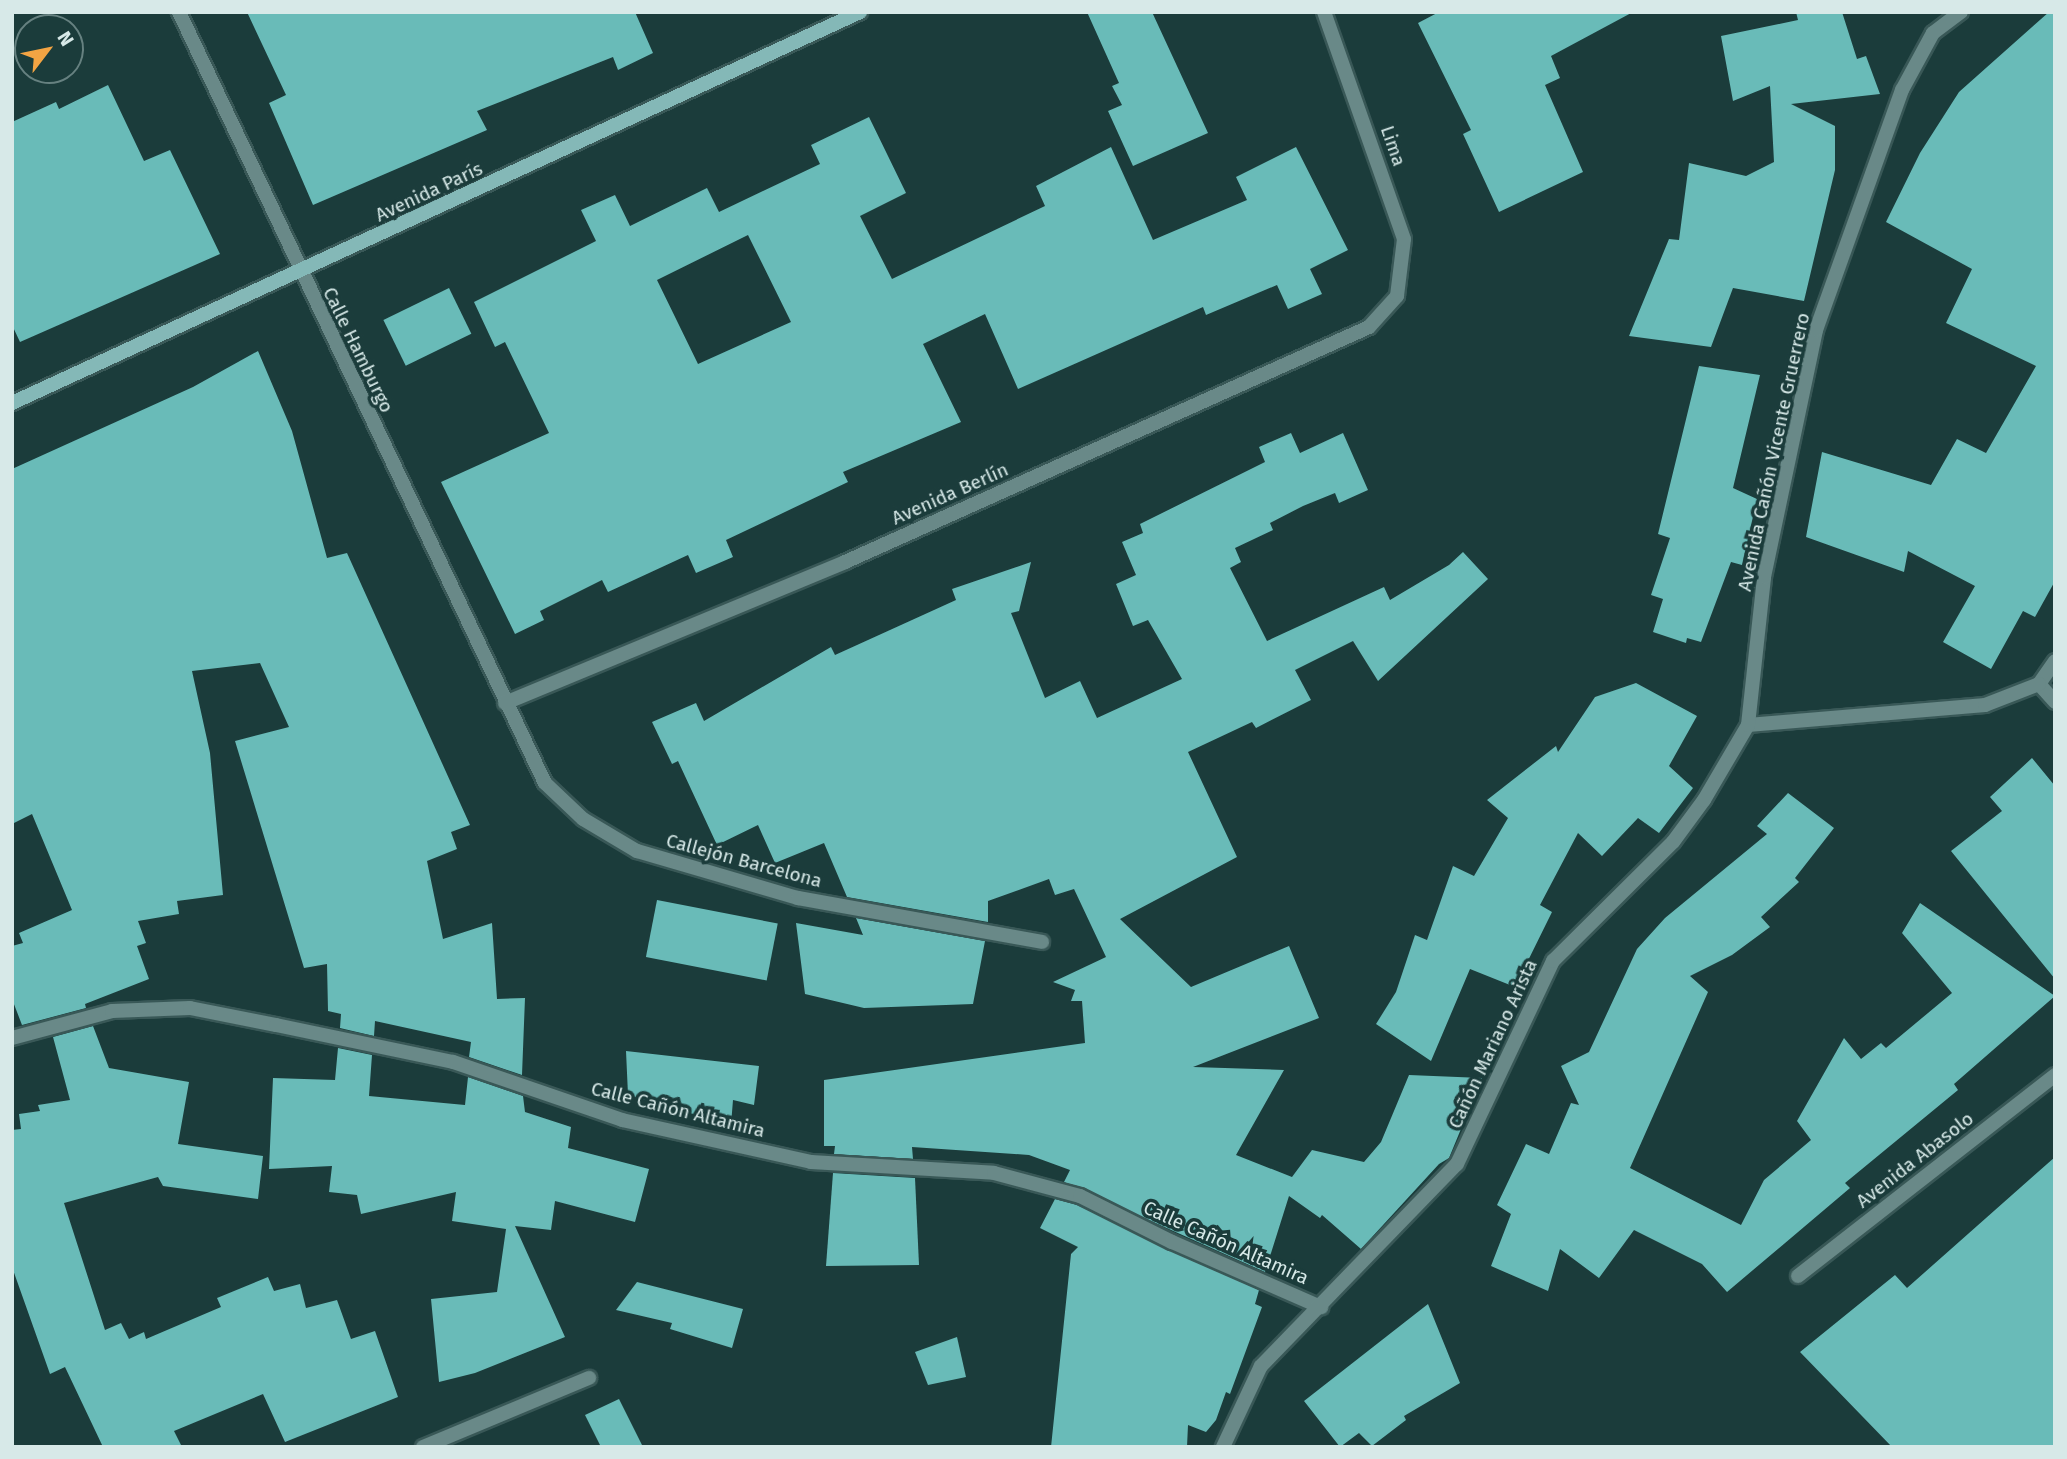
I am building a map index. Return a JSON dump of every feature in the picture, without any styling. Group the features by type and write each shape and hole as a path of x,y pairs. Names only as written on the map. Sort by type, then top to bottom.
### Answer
{"main road":[{"name":"Avenida París","path":"12,403 300,274 860,12"}],"street":[{"name":"Calle Hamburgo","path":"179,12 300,274 505,703"},
{"name":"Lima","path":"1324,12 1404,239 1397,296"},
{"name":"Avenida Cañón Vicente Gruerrero","path":"1748,726 1764,577 1816,330 1902,90 1933,33 1961,12"},
{"name":"Avenida Berlín","path":"505,703 845,562 1369,327 1397,296"},
{"path":"1748,726 1985,705 2039,684 2055,661"},
{"path":"2039,684 2055,702"},
{"name":"Callejón Barcelona","path":"505,703 545,783 583,819 637,851 798,898 1042,942"},
{"name":"Cañón Mariano Arista","path":"1223,1447 1261,1366 1457,1164 1553,961 1673,842 1748,726"},
{"name":"Calle Cañón Altamira","path":"12,1038 111,1011 190,1008 290,1028 453,1062 622,1120 811,1162 994,1173 1080,1196 1172,1242 1321,1307"},
{"name":"Avenida Abasolo","path":"1798,1276 2055,1075"},
{"path":"423,1447 589,1378"}],"building":[{"path":"247,12 635,12 653,53 618,70 613,57 477,111 487,130 313,205 269,103 286,95"},
{"path":"1087,12 1152,12 1208,133 1133,166 1108,111 1122,105 1112,86 1119,83"},
{"path":"1439,12 1633,12 1551,56 1560,78 1545,85 1583,172 1499,212 1463,134 1471,130 1418,23"},
{"path":"1796,12 1842,12 1857,59 1866,56 1880,94 1791,104 1835,126 1835,170 1804,301 1733,288 1711,347 1629,336 1669,239 1679,240 1689,163 1746,176 1774,162 1770,86 1733,101 1721,36 1798,20"},
{"path":"2049,12 2055,12 2055,581 2035,617 2023,611 1991,669 1943,642 1975,586 1908,551 1904,572 1806,537 1822,452 1931,485 1957,439 1986,453 2036,366 1946,323 1972,269 1886,222 1920,153 1959,92"},
{"path":"108,85 144,161 170,150 220,254 20,342 12,325 12,122 56,102 59,109"},
{"path":"869,117 906,193 860,216 892,279 1045,206 1036,186 1111,147 1153,240 1247,200 1236,177 1296,147 1348,250 1310,269 1322,294 1288,309 1277,285 1206,315 1203,307 1018,389 985,314 923,344 961,422 843,472 848,482 726,540 733,557 696,573 688,555 608,592 602,580 540,611 544,620 515,634 441,482 549,433 505,342 495,347 474,302 596,241 581,210 615,195 630,226 707,188 719,212 820,164 811,145","holes":["748,235 791,322 698,364 657,280"]},
{"path":"449,288 471,334 406,366 383,320"},
{"path":"258,351 292,431 327,558 347,553 470,825 451,832 457,849 427,861 443,939 492,923 497,999 525,998 522,1075 469,1057 471,1042 375,1021 374,1036 340,1028 341,1014 328,1011 327,964 304,968 235,741 289,727 260,663 192,671 210,753 223,895 177,901 179,914 138,921 146,943 137,946 149,979 85,1004 86,1008 22,1025 12,999 12,946 23,943 19,933 72,910 32,814 12,824 12,469 193,387"},
{"path":"1699,366 1760,375 1733,488 1757,499 1742,565 1731,562 1701,642 1687,638 1686,643 1653,632 1663,599 1651,595 1670,538 1658,534"},
{"path":"1291,433 1300,453 1343,433 1368,490 1339,503 1335,493 1303,506 1270,523 1273,530 1235,548 1241,562 1230,568 1267,641 1384,587 1390,600 1449,565 1463,552 1488,579 1378,681 1353,641 1295,670 1311,700 1256,728 1252,722 1188,752 1237,857 1120,919 1191,987 1289,946 1319,1018 1193,1067 1284,1070 1236,1155 1292,1177 1312,1150 1364,1162 1381,1142 1409,1075 1482,1078 1449,1158 1439,1164 1361,1249 1322,1215 1320,1218 1289,1196 1265,1272 1064,1182 1070,1170 1029,1155 912,1147 913,1159 834,1154 835,1146 824,1146 824,1080 1085,1043 1082,1001 1071,1001 1075,990 1053,982 1106,957 1074,889 1055,895 1049,879 988,901 988,922 847,897 824,843 775,863 758,825 717,845 678,761 672,764 652,722 696,703 704,721 831,647 835,655 956,600 952,589 1031,562 1019,611 1011,613 1045,698 1080,681 1097,718 1182,679 1148,620 1133,626 1116,584 1136,575 1122,542 1143,533 1140,524 1265,462 1259,447"},
{"path":"1636,683 1697,716 1669,766 1693,788 1659,833 1638,818 1602,856 1578,833 1540,905 1552,912 1515,987 1470,969 1431,1061 1376,1024 1396,992 1415,935 1427,940 1453,866 1474,876 1508,818 1487,800 1556,746 1558,752 1595,697"},
{"path":"2032,758 2055,786 2055,979 1951,851 2002,811 1990,797"},
{"path":"1788,793 1834,828 1795,878 1799,882 1761,917 1770,927 1732,955 1690,976 1708,992 1630,1168 1741,1225 1764,1180 1811,1140 1797,1121 1844,1038 1861,1059 1881,1043 1886,1048 1952,993 1902,933 1920,903 2055,996 1954,1084 1958,1090 1845,1183 1850,1188 1727,1292 1702,1264 1634,1230 1599,1278 1560,1249 1548,1291 1491,1266 1511,1214 1497,1205 1526,1144 1549,1154 1571,1103 1579,1105 1561,1066 1589,1052 1637,949 1665,918 1767,834 1757,826"},
{"path":"657,900 778,923 767,980 646,957"},
{"path":"856,918 985,941 973,1004 864,1008 805,994 796,923 863,935"},
{"path":"93,1026 109,1068 189,1082 178,1144 263,1156 258,1199 163,1186 158,1177 64,1203 105,1330 121,1323 129,1339 144,1332 146,1339 221,1307 217,1298 268,1277 274,1291 300,1284 306,1308 337,1300 351,1339 375,1331 398,1397 285,1442 263,1394 174,1431 182,1447 103,1447 65,1367 50,1374 12,1267 12,1130 21,1129 19,1114 40,1111 38,1105 70,1100 53,1037"},
{"path":"338,1048 372,1055 369,1096 465,1105 468,1077 523,1096 525,1112 571,1127 568,1148 649,1169 635,1222 555,1201 551,1230 515,1226 565,1337 475,1373 439,1382 431,1299 497,1292 506,1229 452,1221 456,1192 361,1214 357,1195 329,1192 332,1166 269,1169 273,1078 335,1080"},
{"path":"626,1051 759,1066 754,1105 733,1100 731,1125 628,1095"},
{"path":"2055,1157 2055,1447 1892,1447 1800,1352 1895,1275 1907,1288"},
{"path":"833,1173 915,1178 919,1265 826,1266"},
{"path":"1055,1199 1077,1205 1259,1290 1255,1304 1262,1307 1230,1394 1226,1392 1216,1420 1206,1432 1188,1425 1187,1447 1051,1447 1071,1254 1078,1247 1040,1228"},
{"path":"637,1282 743,1309 732,1348 670,1329 672,1323 616,1310"},
{"path":"1428,1304 1460,1383 1404,1416 1406,1420 1372,1446 1359,1433 1340,1447 1304,1401"},
{"path":"957,1337 966,1377 928,1385 915,1352"},
{"path":"619,1399 643,1447 601,1447 585,1415"}]}
